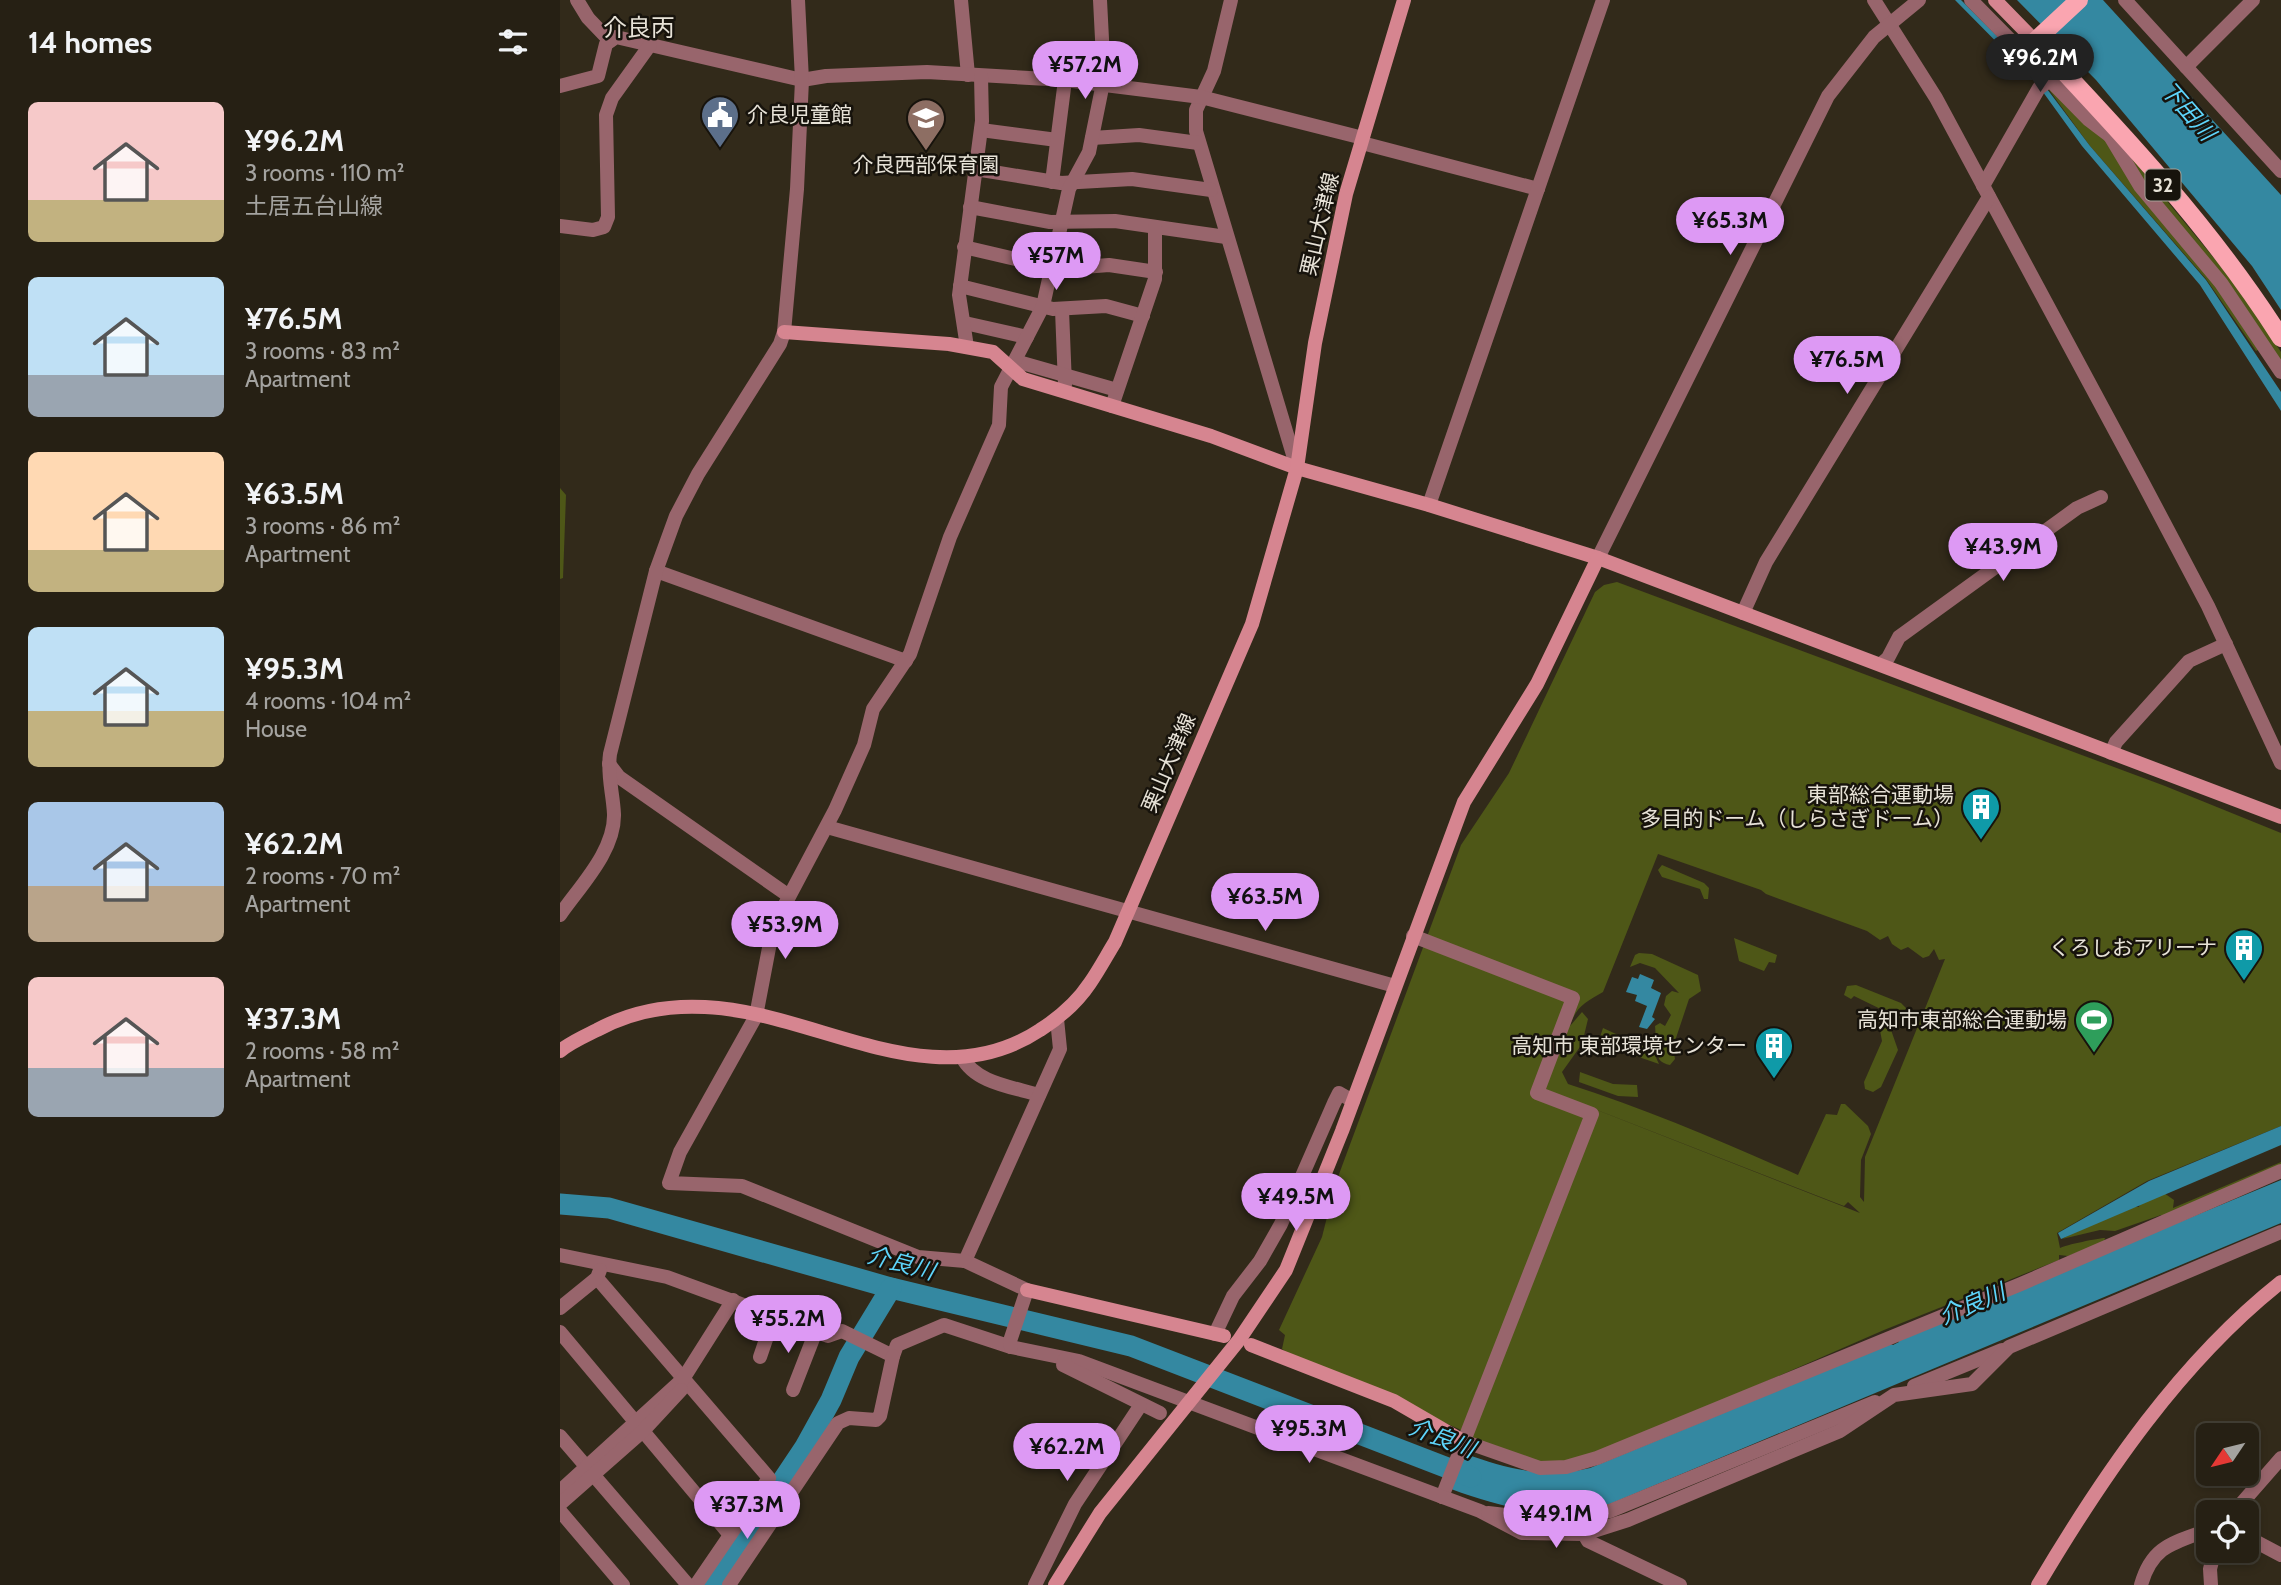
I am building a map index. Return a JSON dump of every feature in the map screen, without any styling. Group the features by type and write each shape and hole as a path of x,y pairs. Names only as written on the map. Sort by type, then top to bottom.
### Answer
{"main road":[{"path":"2037,39 2079,0"},
{"name":"32","path":"2037,39 2113,133 2233,268 2281,338"}],"street":[{"path":"577,0 588,18 610,41"},
{"path":"560,915 609,841 614,814 608,764 656,571 676,516 698,474 767,366 784,332 797,189 802,80 798,0"},
{"path":"961,0 975,76 981,130 960,286 967,347"},
{"path":"1100,0 1104,78 1089,152 1073,183 1060,223 1043,306 1001,387 999,425 950,537 937,580 906,661 873,709 864,745 827,827 773,927 756,1016 680,1152 668,1183 742,1186 918,1257 965,1261 1025,1293 1219,1335 1234,1296 1260,1261 1281,1224 1339,1093 1353,1101"},
{"path":"1231,0 1214,71 1196,110 1198,143 1297,468"},
{"name":"栗山大津線","path":"560,1051 614,1021 653,1010 707,1007 756,1016 907,1056 984,1055 1024,1041 1057,1019 1089,985 1115,942 1252,624 1297,468 1315,343 1346,194 1404,0"},
{"path":"1429,505 1603,0"},
{"path":"1874,0 1892,24 1986,192 2202,595 2281,763"},
{"path":"1055,1585 1100,1513 1224,1358 1270,1297 1286,1270 1353,1101 1464,802 1537,684 1828,96 1874,37 1919,0"},
{"path":"1972,0 2045,84 2089,120 2113,133 2140,186 2221,283 2281,372"},
{"path":"1995,0 2037,39"},
{"path":"2125,0 2281,171"},
{"path":"2186,67 2253,0"},
{"path":"560,86 598,76 606,44 616,37 802,80 826,76 927,72 1065,80 1202,97 1538,189"},
{"path":"560,226 593,230 604,227 608,217 606,114 612,98 650,45"},
{"path":"1052,181 1065,80"},
{"path":"1744,613 1766,562 1986,192 2045,84"},
{"path":"981,130 1057,140"},
{"path":"1091,138 1139,135 1198,143"},
{"path":"975,169 1073,183 1132,178 1212,190"},
{"path":"970,207 1060,223 1115,221 1226,237"},
{"path":"1112,406 1156,272 1155,227"},
{"path":"964,247 1051,267 1109,265 1156,272"},
{"path":"960,286 1062,310 1106,306 1143,316"},
{"path":"1062,310 1066,376 1063,391"},
{"path":"965,323 1027,337"},
{"path":"784,332 967,347 993,352 1013,365 1117,390"},
{"path":"1013,365 1023,379 1211,436 1297,468 1429,505 1598,558 1744,613 1887,659 2111,753 2281,817"},
{"path":"1887,659 1899,637 2077,508 2102,497"},
{"path":"656,571 906,661"},
{"path":"2111,753 2116,742 2182,667 2226,644"},
{"path":"608,764 619,777 789,896"},
{"path":"827,827 1395,986"},
{"path":"1413,936 1573,998 1537,1093 1592,1114 1505,1344 1442,1497"},
{"path":"965,1261 1060,1049 1057,1019"},
{"path":"962,1057 968,1069 977,1076 1039,1095"},
{"path":"1251,1345 1394,1401 1463,1441 1540,1468 1566,1467 1597,1458 2008,1289 2281,1171"},
{"path":"1480,1511 1550,1520 1610,1511 1894,1395 1972,1384 2009,1347 2281,1232"},
{"path":"560,1255 667,1277 828,1336 842,1331 888,1353"},
{"path":"560,1308 597,1278 604,1263"},
{"path":"597,1278 769,1478 696,1585"},
{"path":"2038,1585 2091,1502 2182,1378 2225,1331 2281,1282"},
{"path":"1011,1344 1025,1293"},
{"path":"560,1491 589,1471 681,1394 683,1379 733,1300"},
{"path":"760,1357 774,1316"},
{"path":"729,1585 838,1423 849,1418 876,1420 880,1416 888,1353 897,1345 943,1325 1079,1361 1480,1511 1522,1533 1584,1534 1628,1520 1840,1431 1894,1395"},
{"path":"793,1390 816,1331"},
{"path":"560,1332 730,1535"},
{"path":"1065,1359 1063,1365 1140,1406 1160,1413"},
{"path":"1035,1585 1075,1504 1140,1406"},
{"path":"560,1436 688,1585"},
{"path":"2245,1500 2278,1466"},
{"path":"560,1504 589,1471"},
{"path":"560,1511 623,1585"},
{"path":"1584,1534 1588,1541 1680,1585"},
{"path":"2141,1585 2146,1567 2155,1554 2174,1542 2196,1534"},
{"path":"2259,1543 2281,1555"},
{"path":"2211,1585 2212,1563"}],"green space":[{"path":"2047,87 2111,142 2262,348 2256,351 2206,279 2090,146"},
{"path":"2116,139 2241,291 2281,352 2281,367 2143,186"},
{"path":"560,488 566,495 563,578 560,579"},
{"name":"高知市東部総合運動場","path":"1617,582 2165,786 2281,833 2281,1126 2147,1181 2057,1233 2060,1248 2105,1238 2104,1242 2068,1256 2059,1255 2059,1260 1884,1330 1597,1455 1565,1464 1542,1462 1475,1443 1459,1429 1294,1357 1282,1349 1285,1335 1279,1330 1322,1237 1335,1185 1461,845 1509,773 1595,592 1604,585","holes":["1658,854 1867,931 1880,940 1888,936 1892,944 1901,950 1908,947 1923,958 1929,956 1934,949 1939,960 1945,959 1865,1157 1864,1202 1860,1197 1861,1160 1871,1134 1868,1126 1845,1104 1841,1104 1837,1115 1826,1114 1798,1175 1655,1115 1568,1084 1562,1072 1582,1044 1588,1019 1582,1012 1570,1026 1572,1019 1582,1005 1603,992","1551,1092 1844,1206 1848,1202 1860,1213"]},
{"path":"1662,865 1704,883 1709,888 1708,899 1704,899 1700,889 1662,877 1658,870"},
{"path":"1734,938 1777,955 1775,963 1769,962 1764,971 1739,961"},
{"path":"1652,954 1698,975 1701,991 1689,999 1673,1047 1675,1059 1670,1065 1657,1056 1655,1026 1660,1023 1665,1026 1671,1015 1664,1005 1666,996 1672,991 1679,993 1655,968 1640,963 1630,967 1635,955"},
{"path":"1856,985 1901,1003 1906,1008 1901,1019 1854,996 1851,999 1844,995 1847,986"},
{"path":"1879,1025 1890,1027 1898,1050 1881,1087 1873,1092 1865,1089 1864,1082 1882,1041"},
{"path":"1603,1028 1653,1051 1659,1064 1607,1046 1600,1037"},
{"path":"1580,1072 1613,1084 1637,1085 1638,1097 1618,1096 1579,1082"},
{"path":"2281,1162 2281,1169 2163,1217 2161,1215 2115,1231 2100,1230 2062,1239 2123,1206 2139,1207 2140,1201 2161,1191 2174,1200 2173,1208"}],"water":[{"path":"1955,0 1961,0 2038,77 2090,146 2206,280 2281,392 2281,411 2200,285 2082,146 2035,81"},
{"name":"下田川","path":"2017,0 2103,0 2281,195 2281,310 2252,266 2096,80"},
{"path":"1640,974 1654,980 1651,988 1661,993 1652,1017 1655,1019 1647,1029 1639,1027 1647,1006 1635,1001 1637,995 1626,992 1632,977 1638,979"},
{"path":"2281,1126 2281,1145 2061,1239 2058,1233 2149,1181"},
{"path":"2281,1180 2281,1223 1610,1504 1568,1511 1529,1510 1451,1489 1466,1454 1527,1471 1558,1473 1590,1468 1893,1345 1899,1342 1897,1339"}],"waterway":[{"name":"介良川","path":"560,1204 609,1208 891,1288 1131,1346 1471,1477"},
{"path":"713,1585 805,1447 831,1400 849,1357 891,1288"}],"place":[{"name":"介良児童館","path":"720,149"},
{"name":"介良西部保育園","path":"926,152"},
{"name":"東部総合運動場 多目的ドーム（しらさぎドーム）","path":"1981,841"},
{"name":"くろしおアリーナ","path":"2244,982"},
{"name":"高知市東部総合運動場","path":"2094,1054"},
{"name":"高知市 東部環境センター","path":"1774,1080"}],"district":[{"name":"介良丙","path":"639,28"}]}
